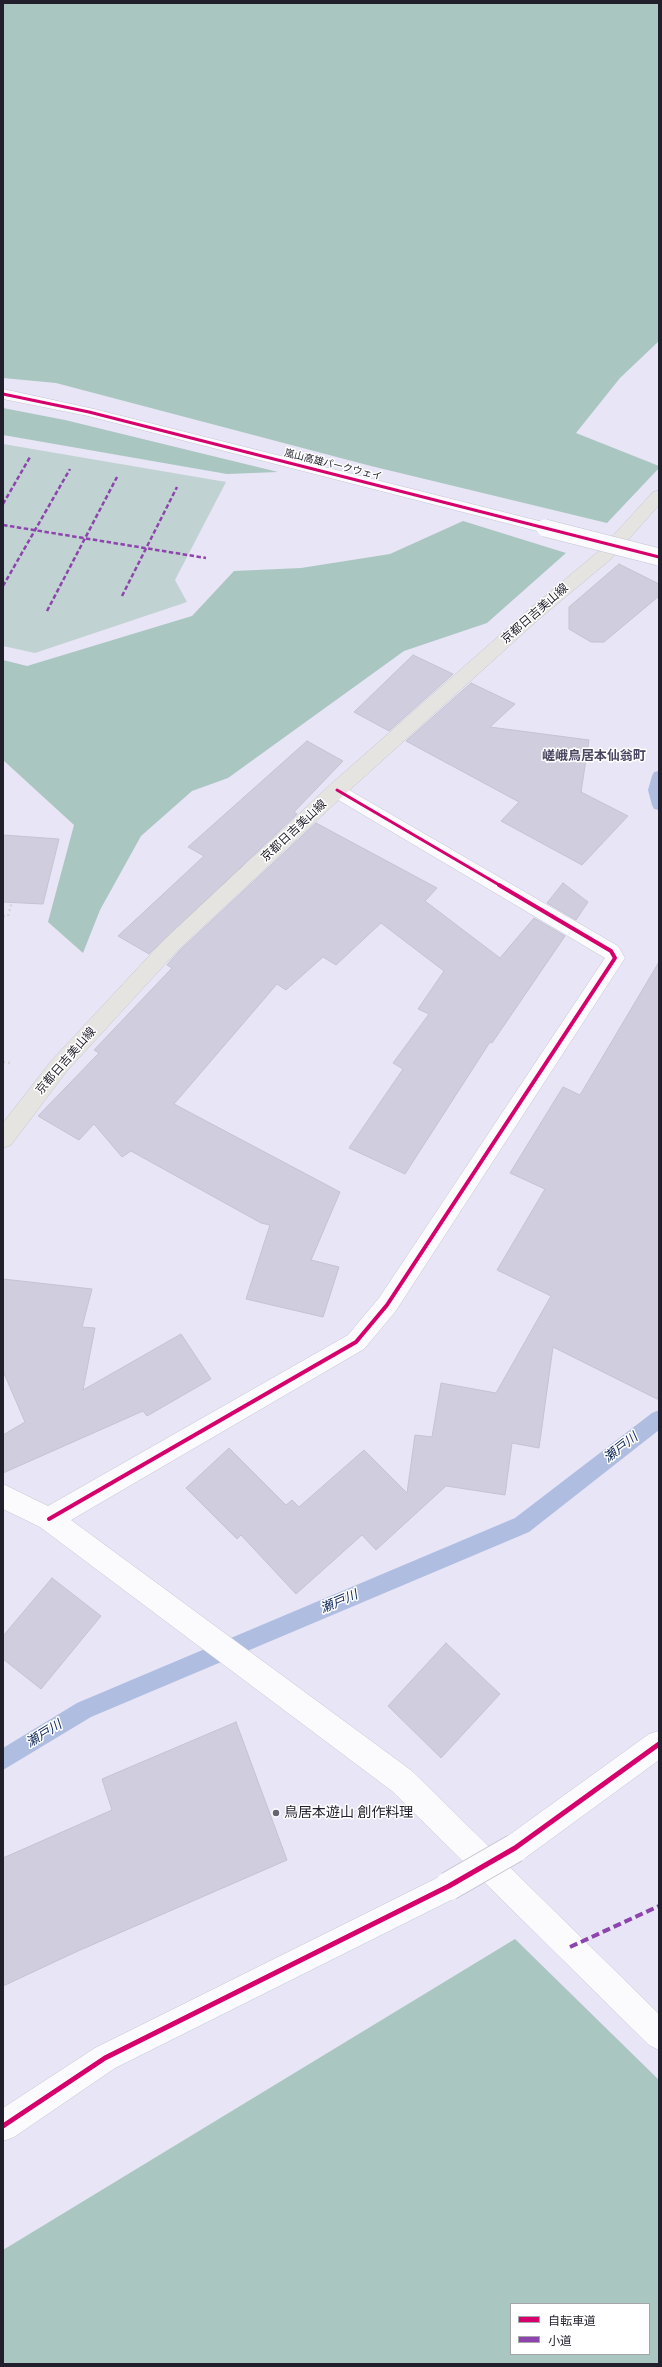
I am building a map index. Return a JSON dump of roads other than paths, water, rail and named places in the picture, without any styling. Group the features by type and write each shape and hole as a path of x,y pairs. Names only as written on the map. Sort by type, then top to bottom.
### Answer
{"main road":[{"name":"京都日吉美山線","path":"3,1139 59,1066 171,946 337,790 533,615 605,555 659,495"}],"street":[{"name":"嵐山高雄パークウェイ","path":"3,394 89,412 659,557"},
{"path":"49,1519 356,1342 387,1305 615,958 611,951 337,790"},
{"path":"3,1496 49,1519 402,1781 659,2035"},
{"path":"3,2126 105,2058 449,1886 515,1848 659,1744"}],"waterway":[{"name":"瀬戸川","path":"659,776 655,790 659,805"},
{"name":"瀬戸川","path":"3,1760 84,1710 522,1525 659,1419"}],"place":[{"name":"鳥居本遊山 創作料理","path":"276,1813"}],"district":[{"name":"嵯峨鳥居本仙翁町","path":"594,756"}]}
